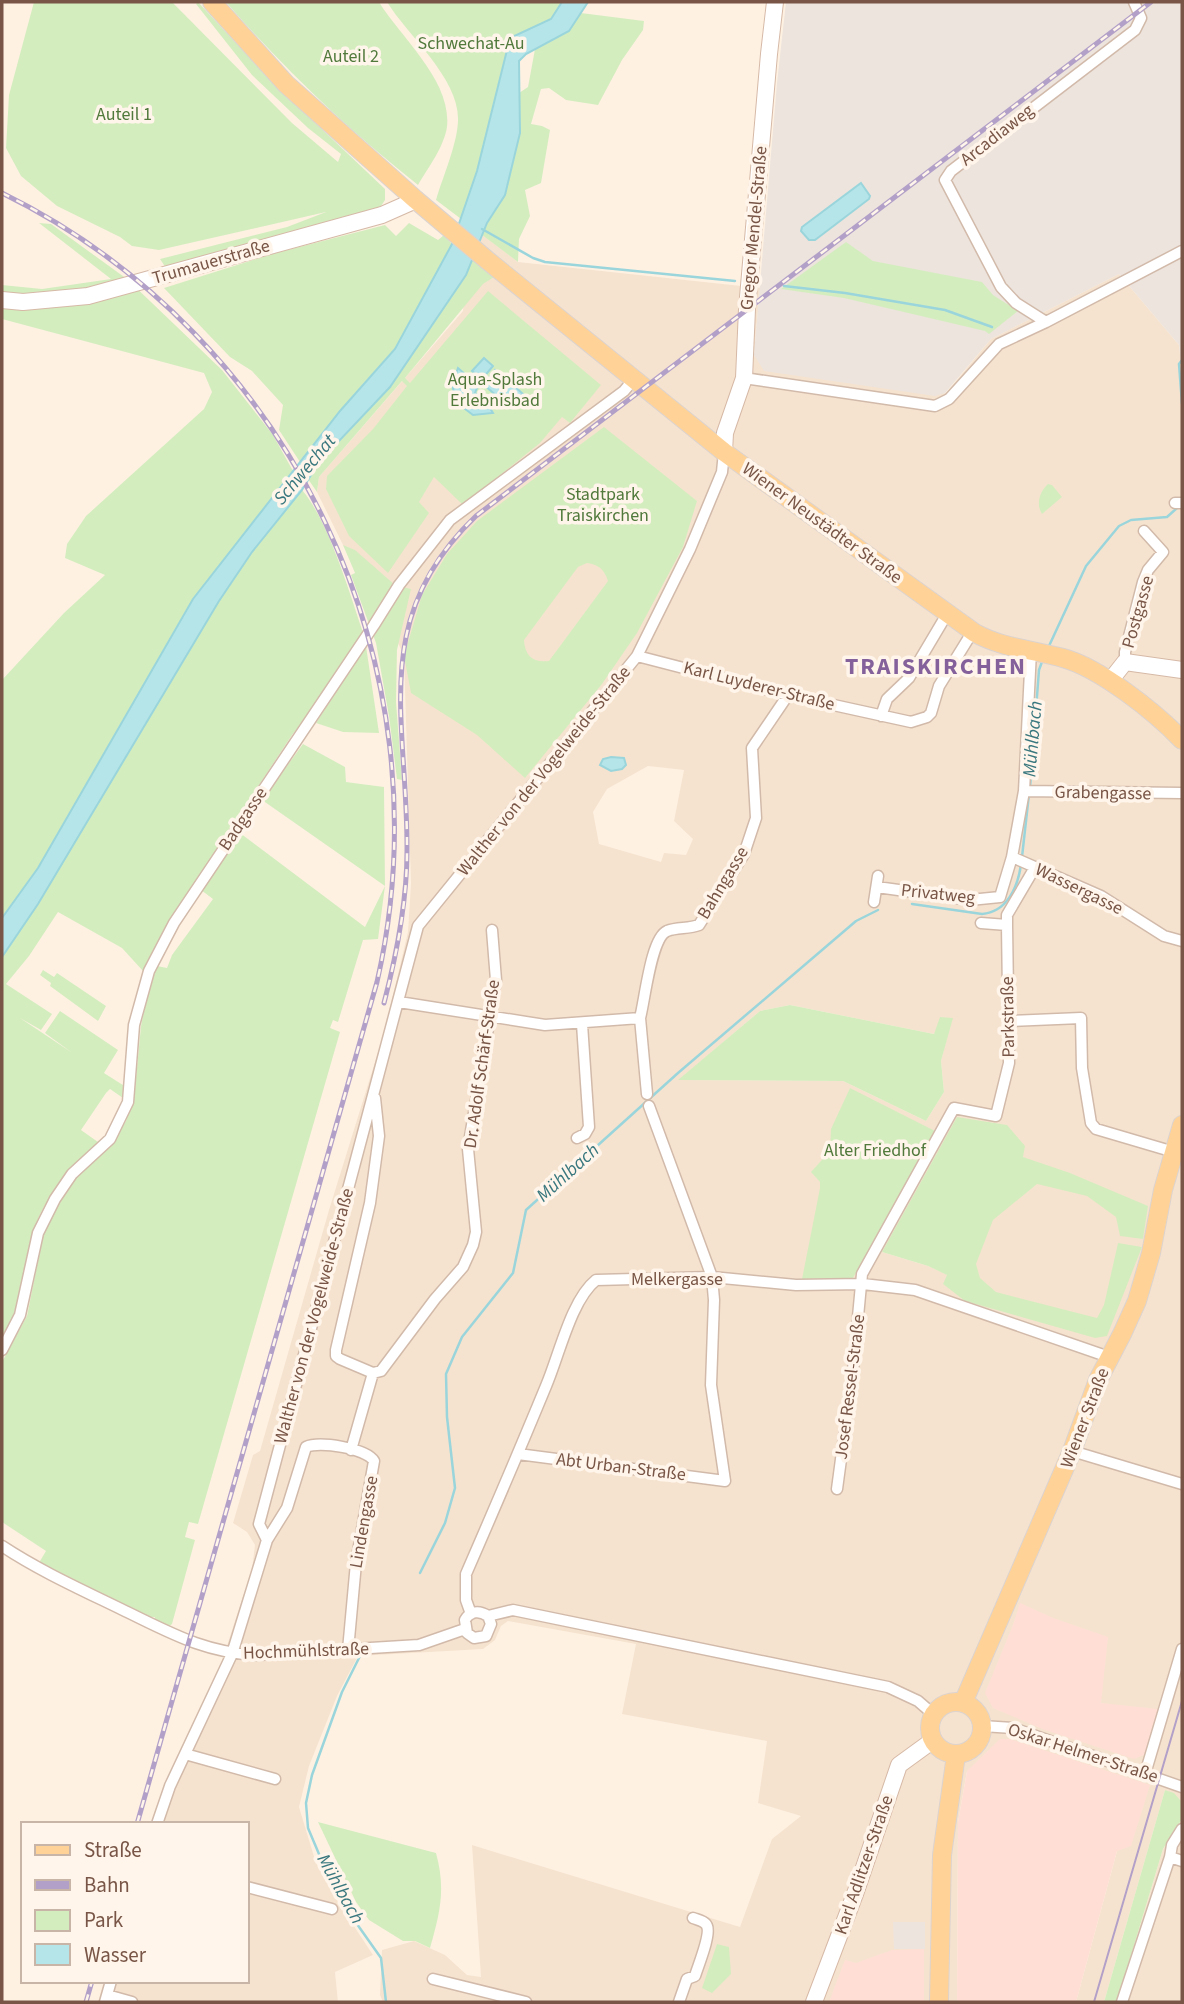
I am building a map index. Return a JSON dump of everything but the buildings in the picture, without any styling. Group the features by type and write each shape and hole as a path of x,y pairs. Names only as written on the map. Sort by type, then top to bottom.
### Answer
{"main road":[{"name":"Wiener Neustädter Straße","path":"212,2 286,84 448,228 723,452 869,555 942,622 969,637 995,641 1087,666 1110,681 1182,742"},
{"name":"Wiener Straße","path":"963,1703 1072,1451 1098,1380 1137,1301 1151,1253 1163,1190 1182,1125"},
{"path":"963,1703 978,1713 982,1726 981,1736 972,1749 956,1755 942,1751 932,1741 929,1728 933,1714 946,1704 963,1703"},
{"path":"939,2002 942,1855 956,1755"}],"street":[{"name":"Gregor Mendel-Straße","path":"723,452 725,433 744,378 749,285 775,2"},
{"name":"Arcadiaweg","path":"1046,322 1016,303 1001,287 945,180 951,171 1135,30 1141,18 1134,2"},
{"name":"Trumauerstraße","path":"2,300 23,302 88,296 382,215 416,200"},
{"path":"744,378 935,406 949,399 999,344 1182,251"},
{"name":"Badgasse","path":"2,1350 20,1315 38,1233 55,1199 72,1174 110,1139 128,1102 134,1025 149,971 174,923 400,584 450,520 624,391 635,379"},
{"name":"Walther von der Vogelweide-Straße","path":"267,1540 259,1524 418,926 637,656 690,549 722,472 723,452"},
{"name":"Postgasse","path":"1125,662 1125,652 1143,582 1148,570 1163,552 1144,531"},
{"path":"881,716 887,699 909,678 942,622"},
{"name":"Karl Luyderer-Straße","path":"637,656 788,695 911,722 927,717 939,686 969,637"},
{"path":"981,923 1007,925 1007,915 1023,862 1040,653"},
{"path":"1110,681 1125,662 1182,670"},
{"name":"Bahngasse","path":"647,1094 640,1018 657,941 669,930 699,925 744,854 756,818 752,748 788,695"},
{"name":"Grabengasse","path":"1029,791 1182,793"},
{"name":"Privatweg","path":"874,902 877,881 970,900 1000,897 1023,862"},
{"name":"Wassergasse","path":"1023,862 1101,896 1164,936 1182,941"},
{"name":"Parkstraße","path":"863,1284 862,1274 954,1108 996,1116 1009,1063 1007,925"},
{"name":"Dr. Adolf Schärf-Straße","path":"373,1373 381,1371 435,1299 456,1277 463,1267 476,1232 468,1149 496,981 492,930"},
{"path":"399,1002 545,1025 640,1018"},
{"path":"1010,1021 1081,1018 1082,1068 1091,1123 1096,1129 1174,1152"},
{"path":"577,1138 585,1134 589,1127 582,1024"},
{"name":"Walther von der Vogelweide-Straße","path":"373,1373 340,1359 336,1350 370,1203 379,1136 375,1092"},
{"path":"649,1106 712,1277"},
{"name":"Melkergasse","path":"471,1614 466,1601 466,1574 584,1292 591,1284 603,1279 712,1277 796,1284 863,1284 915,1290 1109,1357"},
{"name":"Abt Urban-Straße","path":"518,1454 725,1480 711,1385 714,1300 712,1277"},
{"name":"Josef Ressel-Straße","path":"837,1489 863,1284"},
{"path":"351,1450 373,1373"},
{"name":"Walther von der Vogelweide-Straße","path":"159,1822 170,1786 232,1654 267,1540 287,1508 306,1447 313,1443 351,1450"},
{"name":"Lindengasse","path":"348,1650 356,1563 374,1465 369,1455 351,1450"},
{"path":"1072,1451 1182,1485"},
{"name":"Hochmühlstraße","path":"2,1546 40,1571 172,1633 210,1649 232,1654 257,1655 419,1645 465,1629 474,1638 486,1636 491,1624 488,1616"},
{"path":"465,1629 465,1620 471,1614 480,1612 488,1616 513,1610 888,1687 919,1701 933,1714"},
{"path":"1145,1774 1182,1649"},
{"name":"Oskar Helmer-Straße","path":"982,1726 1013,1728 1182,1787"},
{"name":"Karl Adlitzer-Straße","path":"814,2002 855,1894 899,1765 932,1741"},
{"path":"185,1754 275,1779"},
{"path":"1122,2002 1172,1845 1182,1829"},
{"path":"1170,1857 1182,1861"},
{"path":"248,1887 332,1909"},
{"path":"679,2002 687,1979 695,1976 708,1934 707,1926 693,1918"},
{"path":"433,1979 526,2002"},
{"path":"472,1990 473,2002"},
{"path":"106,1999 132,2002"}],"shaded area":[{"path":"786,2 1182,2 1182,374 1179,345 1119,274 991,339 945,393 935,396 764,371 754,355"},
{"path":"483,235 518,262 760,288 754,355 946,393 991,339 1119,274 1179,345 1182,374 1182,1808 1181,1801 1165,1790 1104,2002 1076,2002 1117,1851 967,1771 958,1822 957,2002 383,2002 380,1995 382,1950 414,1941 445,1955 467,1975 481,1977 472,1845 740,1927 772,1839 801,1816 758,1803 767,1741 622,1714 636,1644 508,1621 501,1626 495,1640 483,1649 358,1656 337,1696 309,1766 299,1807 316,1863 373,1955 335,1972 338,2002 98,2002 103,1983 248,1983 248,1822 152,1822 220,1667 252,1569 255,1545 247,1532 233,1523 253,1455 260,1451 329,1210 384,1033 408,932 411,883 404,656 389,623 343,545 317,492 319,477 463,311 466,275","holes":["648,766 684,770 674,821 693,839 686,855 664,853 661,862 599,844 593,812 607,789","790,1005 934,1034 952,1018 941,1061 944,1092 926,1121 843,1081 679,1080 760,1011","981,1208 948,1275 882,1252"]},
{"path":"1020,1603 1108,1637 1101,1703 1158,1709 1144,1755 1134,1759 1045,1730 993,1708 985,1693"},
{"path":"1000,1739 1010,1739 1150,1785 1131,1846 1117,1851 1076,2002 957,2002 958,1822 967,1771"},
{"path":"1182,1819 1182,2002 1117,2002 1163,1849"},
{"path":"893,1922 925,1922 925,1949 894,1949"},
{"path":"924,1949 924,2002 829,2002 845,1960 856,1963 892,1950"}],"green space":[{"name":"Auteil 1","path":"34,2 172,2 292,123 338,162 341,154 308,128 252,75 196,4 198,2 270,80 385,189 385,200 379,209 166,268 160,259 287,227 326,212 159,250 132,246 120,237 57,206 21,176 6,148 9,95"},
{"name":"Auteil 2","path":"226,2 379,2 434,77 446,110 447,127 443,142 418,185 318,98"},
{"name":"Schwechat-Au","path":"387,2 562,2 551,19 513,37 519,112 519,93 528,87 535,49 569,31 581,13 644,21 643,30 622,60 598,105 566,100 549,88 541,89 531,124 550,130 541,183 525,190 530,216 519,239 518,262 436,200 455,140 458,121 456,105 442,74"},
{"path":"39,223 51,224 127,279 222,370 273,435 293,471 193,599 38,868 2,918 2,680 64,613 105,575 65,558 67,544 86,516 204,409 212,392 204,373 2,319 2,285 42,289 111,279"},
{"name":"Aqua-Splash Erlebnisbad","path":"409,223 438,240 444,235 452,244 395,349 385,360 466,275 473,259 494,277 483,284 405,378 410,383 488,291 601,385 570,423 562,417 540,443 463,505 434,477 419,502 429,513 388,573 349,536 326,489 327,476 373,429 407,386 402,381 319,477 317,492 308,479 319,463 397,377 382,364 300,462 279,430 283,405 252,371 230,357 164,288 272,254 385,225 396,236"},
{"path":"846,242 873,261 982,282 993,295 1018,311 989,334 844,298 781,289"},
{"name":"Stadtpark Traiskirchen","path":"604,427 697,501 683,547 637,633 602,684 525,778 477,735 411,693 404,656 422,595 447,554 477,521","holes":["587,563 598,566 608,581 549,661 534,659 528,654 524,640 578,567"]},
{"path":"1048,484 1062,497 1042,514 1039,499"},
{"path":"302,490 312,503 330,539 364,635 292,735 172,917 143,971 122,948 58,912 29,956 6,984 52,1014 41,1030 20,1018 71,1052 45,1033 60,1011 118,1050 104,1073 126,1087 123,1098 110,1089 81,1130 98,1142 63,1180 41,1212 31,1238 15,1311 2,1337 2,957 38,904 219,601 252,552"},
{"path":"343,545 355,550 395,585 411,589 397,650 396,702 402,780 397,779 376,643 351,575 355,573"},
{"path":"366,646 379,733 343,732 316,723"},
{"path":"303,744 345,767 346,782 384,787 385,886 262,800"},
{"path":"240,833 365,927 385,886 378,939 363,940 338,1022 333,1020 330,1028 340,1032 198,1524 189,1522 185,1537 195,1540 172,1624 168,1627 154,1620 155,1617 148,1617 41,1563 46,1551 2,1522 2,1362 27,1316 44,1231 71,1183 115,1138 126,1121 135,1089 141,1026 157,966 167,968 172,955 213,899 201,890"},
{"path":"43,970 54,977 57,973 106,1006 98,1021 50,986 51,983 40,975"},
{"path":"790,1005 934,1034 940,1017 953,1018 941,1061 944,1092 926,1121 843,1081 678,1080 760,1011"},
{"name":"Alter Friedhof","path":"850,1088 935,1131 853,1278 802,1279 820,1188 820,1182 811,1172 830,1151 831,1129"},
{"path":"957,1117 1007,1125 1025,1146 1023,1157 1070,1173 1148,1206 1143,1239 1120,1236 1116,1217 1087,1196 1037,1184 993,1220 976,1264 980,1278 996,1292 1097,1318 1104,1305 1118,1243 1142,1247 1107,1336 1095,1338 965,1301 943,1284 947,1275 928,1266 882,1252"},
{"path":"1165,1790 1174,1793 1181,1801 1182,1819 1163,1849 1117,2002 1104,2002"},
{"path":"318,1822 436,1853 441,1890 437,1923 430,1948 415,1941 403,1941 369,1920 356,1902"},
{"path":"717,1944 729,1947 731,1974 712,1993 702,1988"}],"water":[{"name":"Schwechat","path":"562,2 588,2 569,31 526,54 519,61 520,133 505,195 487,223 466,275 390,387 319,462 302,490 252,552 219,601 38,904 2,957 2,918 38,868 193,599 340,411 395,349 452,244 477,171 510,38 551,19"},
{"path":"861,183 870,196 869,199 815,240 809,240 801,231 802,227"},
{"path":"484,358 493,366 482,379 472,371"},
{"path":"458,368 468,381 475,383 475,393 485,400 493,413 473,415 457,403 452,385"},
{"path":"495,370 505,378 508,376 510,382 523,394 511,408 484,385"},
{"path":"624,758 626,765 622,769 611,771 600,765 603,759"}],"waterway":[{"path":"482,229 545,262 735,281"},
{"path":"784,286 945,310 992,327"},
{"name":"Mühlbach","path":"1182,360 1179,364 1182,404"},
{"name":"Mühlbach","path":"1049,646 1086,566 1119,526 1131,520 1167,517 1177,508"},
{"name":"Mühlbach","path":"1030,788 1039,670 1043,659"},
{"name":"Mühlbach","path":"1022,857 1029,794"},
{"name":"Mühlbach","path":"912,904 982,914 991,912 1010,897 1021,864"},
{"name":"Mühlbach","path":"420,1573 445,1523 455,1488 447,1417 446,1374 462,1337 513,1273 526,1210 678,1073 856,921 878,910"},
{"name":"Mühlbach","path":"360,1656 342,1692 312,1775 306,1803 308,1828 327,1873 352,1917 381,1958 386,2002"}],"tram line":[{"path":"1094,2002 1182,1701"}],"railway":[{"path":"384,1003 400,928 407,870 401,673 407,633 420,593 442,555 476,516 1151,2"},
{"path":"2,193 105,255 193,332 268,423 326,523 367,632 390,746 393,864 377,982 138,1822"},
{"path":"86,2002 91,1983"}],"district":[{"name":"TRAISKIRCHEN","path":"936,666"}]}
